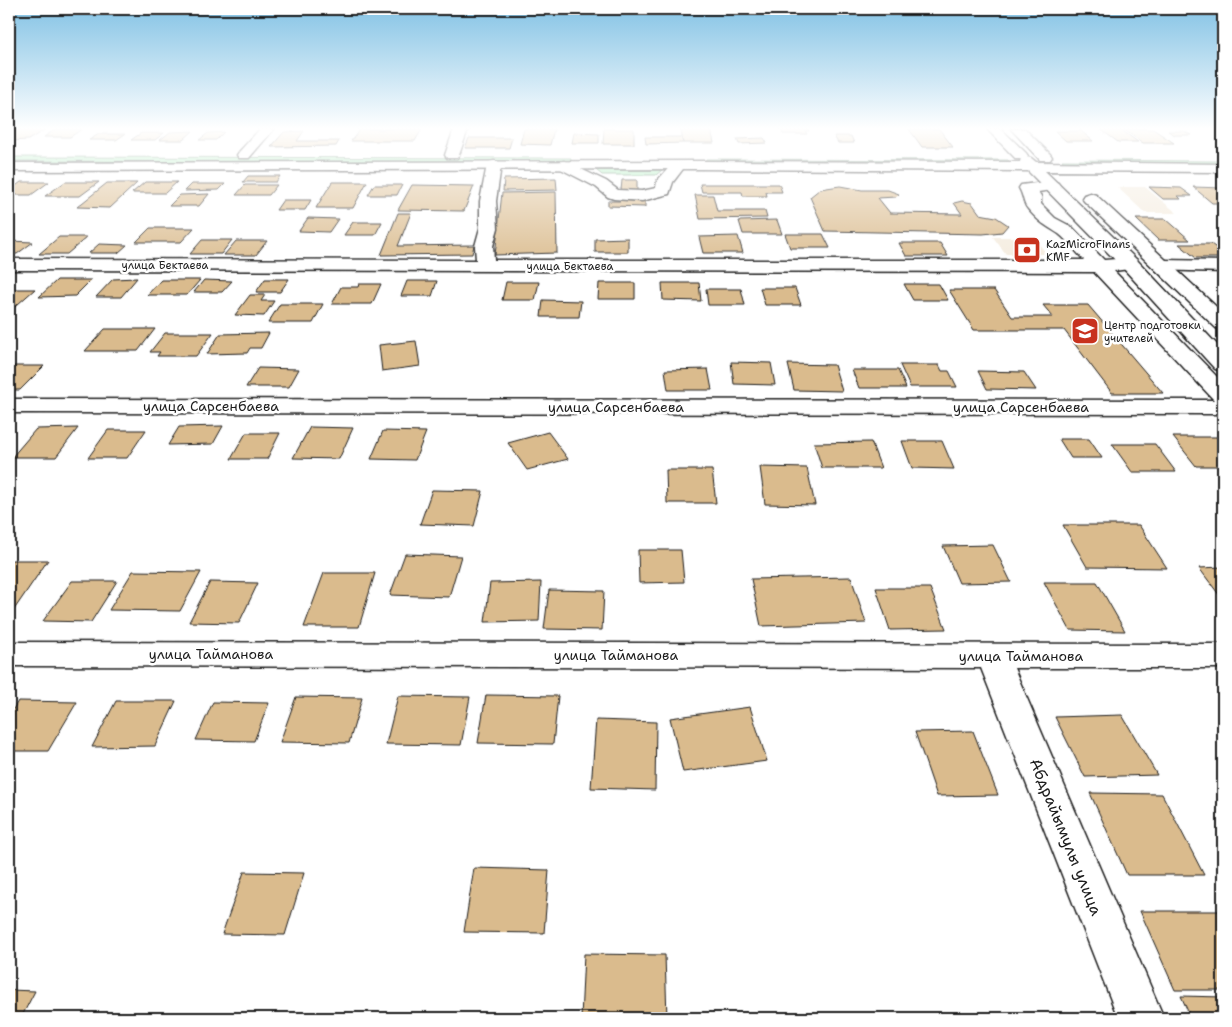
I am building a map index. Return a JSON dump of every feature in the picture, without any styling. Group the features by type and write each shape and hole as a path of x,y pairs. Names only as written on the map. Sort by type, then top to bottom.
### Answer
{"street":[{"path":"483,266 486,256 484,246 489,228 488,201 492,177"},
{"path":"587,177 614,194 642,196 662,191 665,181 669,177"},
{"path":"1047,177 1052,186 1130,264 1223,364"},
{"path":"1064,177 1080,186 1223,324"},
{"path":"1080,186 1090,177"},
{"path":"1052,186 1027,188 1033,196 1033,205 1049,222 1066,231 1223,396"},
{"name":"улица Бектаева","path":"9,265 1098,266 1130,264"},
{"path":"1163,266 1223,267"},
{"name":"улица Сарсенбаева","path":"9,406 1223,407"},
{"name":"улица Тайманова","path":"9,654 1223,656"},
{"name":"Абдрайымулы улица","path":"992,656 1140,1018"}],"shaded area":[{"path":"1117,187 1145,187 1177,213 1145,213"},
{"path":"993,237 1033,237 1047,254 1006,254"}],"building":[{"path":"247,177 279,177 276,182 243,182"},
{"path":"556,178 557,190 503,191 504,179"},
{"path":"622,180 637,180 637,200 645,200 645,207 608,206 608,201 620,201"},
{"path":"21,182 49,182 31,195 9,195 9,191"},
{"path":"65,182 99,182 80,196 45,196"},
{"path":"145,182 177,182 165,193 132,193"},
{"path":"332,182 367,182 353,208 316,208"},
{"path":"107,183 137,183 110,208 77,207"},
{"path":"192,184 225,184 219,190 185,191"},
{"path":"700,184 779,184 782,192 766,192 767,196 743,196 742,192 702,192"},
{"path":"245,185 277,185 269,195 236,195"},
{"path":"374,185 402,185 397,195 368,195"},
{"path":"412,185 474,186 464,211 398,210"},
{"path":"840,186 862,190 888,190 899,194 896,197 878,198 890,213 962,214 954,203 962,201 972,203 980,214 996,217 1008,225 1002,232 983,234 825,231 810,197 820,189"},
{"path":"1149,187 1181,188 1192,196 1178,196 1181,199 1163,199"},
{"path":"1193,187 1223,188 1223,203 1212,203"},
{"path":"556,192 557,253 495,255 502,193"},
{"path":"209,194 199,206 169,206 180,195"},
{"path":"695,195 713,195 717,211 765,211 767,218 700,219"},
{"path":"283,200 311,200 305,210 276,210"},
{"path":"398,213 411,213 398,246 474,245 472,254 381,255"},
{"path":"308,218 338,219 329,232 299,231"},
{"path":"1136,219 1166,219 1190,240 1158,240"},
{"path":"777,220 782,234 743,234 739,221"},
{"path":"353,222 382,222 375,235 344,235"},
{"path":"150,228 194,228 181,242 136,242"},
{"path":"785,234 823,234 830,248 790,248"},
{"path":"738,236 743,253 703,253 699,237"},
{"path":"59,237 87,237 67,254 39,254"},
{"path":"628,238 628,252 595,252 595,239"},
{"path":"202,240 232,240 221,254 190,254"},
{"path":"9,241 33,242 17,254 9,254"},
{"path":"236,241 267,241 256,255 224,255"},
{"path":"899,243 940,243 948,256 906,256"},
{"path":"99,244 127,245 118,253 89,253"},
{"path":"1179,244 1211,244 1223,253 1223,258 1196,258"},
{"path":"137,278 121,297 96,297 113,279"},
{"path":"265,279 289,279 280,292 256,292"},
{"path":"57,280 91,280 75,296 39,297"},
{"path":"161,280 200,280 187,295 147,295"},
{"path":"204,280 232,281 222,292 194,292"},
{"path":"407,281 437,281 432,296 401,296"},
{"path":"506,282 539,282 535,300 502,300"},
{"path":"599,283 635,283 635,299 598,299"},
{"path":"662,283 699,283 701,301 663,300"},
{"path":"359,284 381,284 372,304 332,304 341,287 358,287"},
{"path":"904,284 939,284 948,300 913,300"},
{"path":"760,288 795,288 801,305 765,305"},
{"path":"14,289 35,289 9,312 9,293"},
{"path":"706,289 741,289 745,305 708,305"},
{"path":"949,290 994,290 1012,317 1053,317 1043,305 1088,305 1163,393 1112,393 1064,330 974,330"},
{"path":"250,295 265,295 261,301 274,301 264,316 235,315"},
{"path":"543,300 581,301 579,317 541,317"},
{"path":"280,304 323,304 313,323 268,323"},
{"path":"105,329 155,329 138,351 85,351"},
{"path":"165,333 213,333 196,356 157,356 160,352 150,352"},
{"path":"269,333 261,348 250,348 247,353 207,354 220,334"},
{"path":"416,341 420,366 382,371 379,345"},
{"path":"731,362 771,363 775,385 734,384"},
{"path":"788,364 834,365 842,391 794,390"},
{"path":"900,365 939,365 942,371 949,371 957,387 910,387"},
{"path":"9,366 44,366 20,390 9,390"},
{"path":"258,368 299,369 289,387 246,387"},
{"path":"708,369 712,390 668,390 665,370"},
{"path":"852,370 898,370 906,388 859,388"},
{"path":"978,371 1024,372 1036,390 987,389"},
{"path":"223,426 213,444 168,445 179,427"},
{"path":"310,427 353,428 339,459 293,458"},
{"path":"78,428 56,457 12,457 36,429"},
{"path":"108,430 146,430 127,458 88,458"},
{"path":"383,431 426,432 415,460 371,459"},
{"path":"548,432 568,459 527,470 508,443"},
{"path":"246,433 280,433 267,459 231,459"},
{"path":"1173,437 1223,437 1223,466 1196,466"},
{"path":"1059,439 1089,439 1102,458 1071,458"},
{"path":"902,441 942,441 954,469 912,468"},
{"path":"871,442 881,468 822,468 814,443"},
{"path":"1112,444 1155,444 1176,472 1132,472"},
{"path":"760,467 807,468 815,505 765,504"},
{"path":"666,470 712,470 716,503 667,503"},
{"path":"432,490 483,491 474,526 420,524"},
{"path":"1063,525 1139,525 1167,568 1087,567"},
{"path":"993,545 1011,582 959,583 943,546"},
{"path":"638,550 681,550 684,582 639,583"},
{"path":"405,554 461,556 449,597 390,595"},
{"path":"12,560 48,560 9,617 9,564"},
{"path":"1223,567 1223,600 1199,568"},
{"path":"133,571 201,572 180,611 109,610"},
{"path":"324,573 375,573 359,627 304,627"},
{"path":"851,577 866,623 761,626 751,579"},
{"path":"72,581 117,581 91,622 43,621"},
{"path":"210,582 258,583 239,623 189,622"},
{"path":"541,582 539,621 485,622 490,583"},
{"path":"1044,582 1097,582 1125,631 1070,630"},
{"path":"876,588 930,588 946,629 890,630"},
{"path":"549,590 604,591 602,630 544,629"},
{"path":"486,695 558,696 553,744 478,743"},
{"path":"398,696 470,697 461,745 386,744"},
{"path":"296,697 362,698 349,743 280,742"},
{"path":"18,701 77,702 48,751 9,751 9,716"},
{"path":"116,701 176,701 155,746 92,747"},
{"path":"213,702 269,703 254,741 196,740"},
{"path":"750,707 767,761 683,772 670,718"},
{"path":"1122,715 1157,775 1085,777 1055,717"},
{"path":"596,720 656,722 655,790 591,788"},
{"path":"973,731 998,795 937,796 915,732"},
{"path":"1090,793 1162,794 1204,875 1127,875"},
{"path":"474,868 549,870 544,933 464,932"},
{"path":"244,872 304,873 285,935 222,934"},
{"path":"1140,911 1223,911 1223,990 1175,990"},
{"path":"584,954 665,955 667,1018 581,1018"},
{"path":"9,990 35,991 21,1018 9,1018"},
{"path":"1181,996 1223,997 1223,1018 1191,1018"},
{"path":"968,1014 1089,1018 969,1018"}],"place":[{"name":"KazMicroFinans KMF","path":"1027,250"},
{"name":"Центр подготовки учителей","path":"1085,331"}]}
